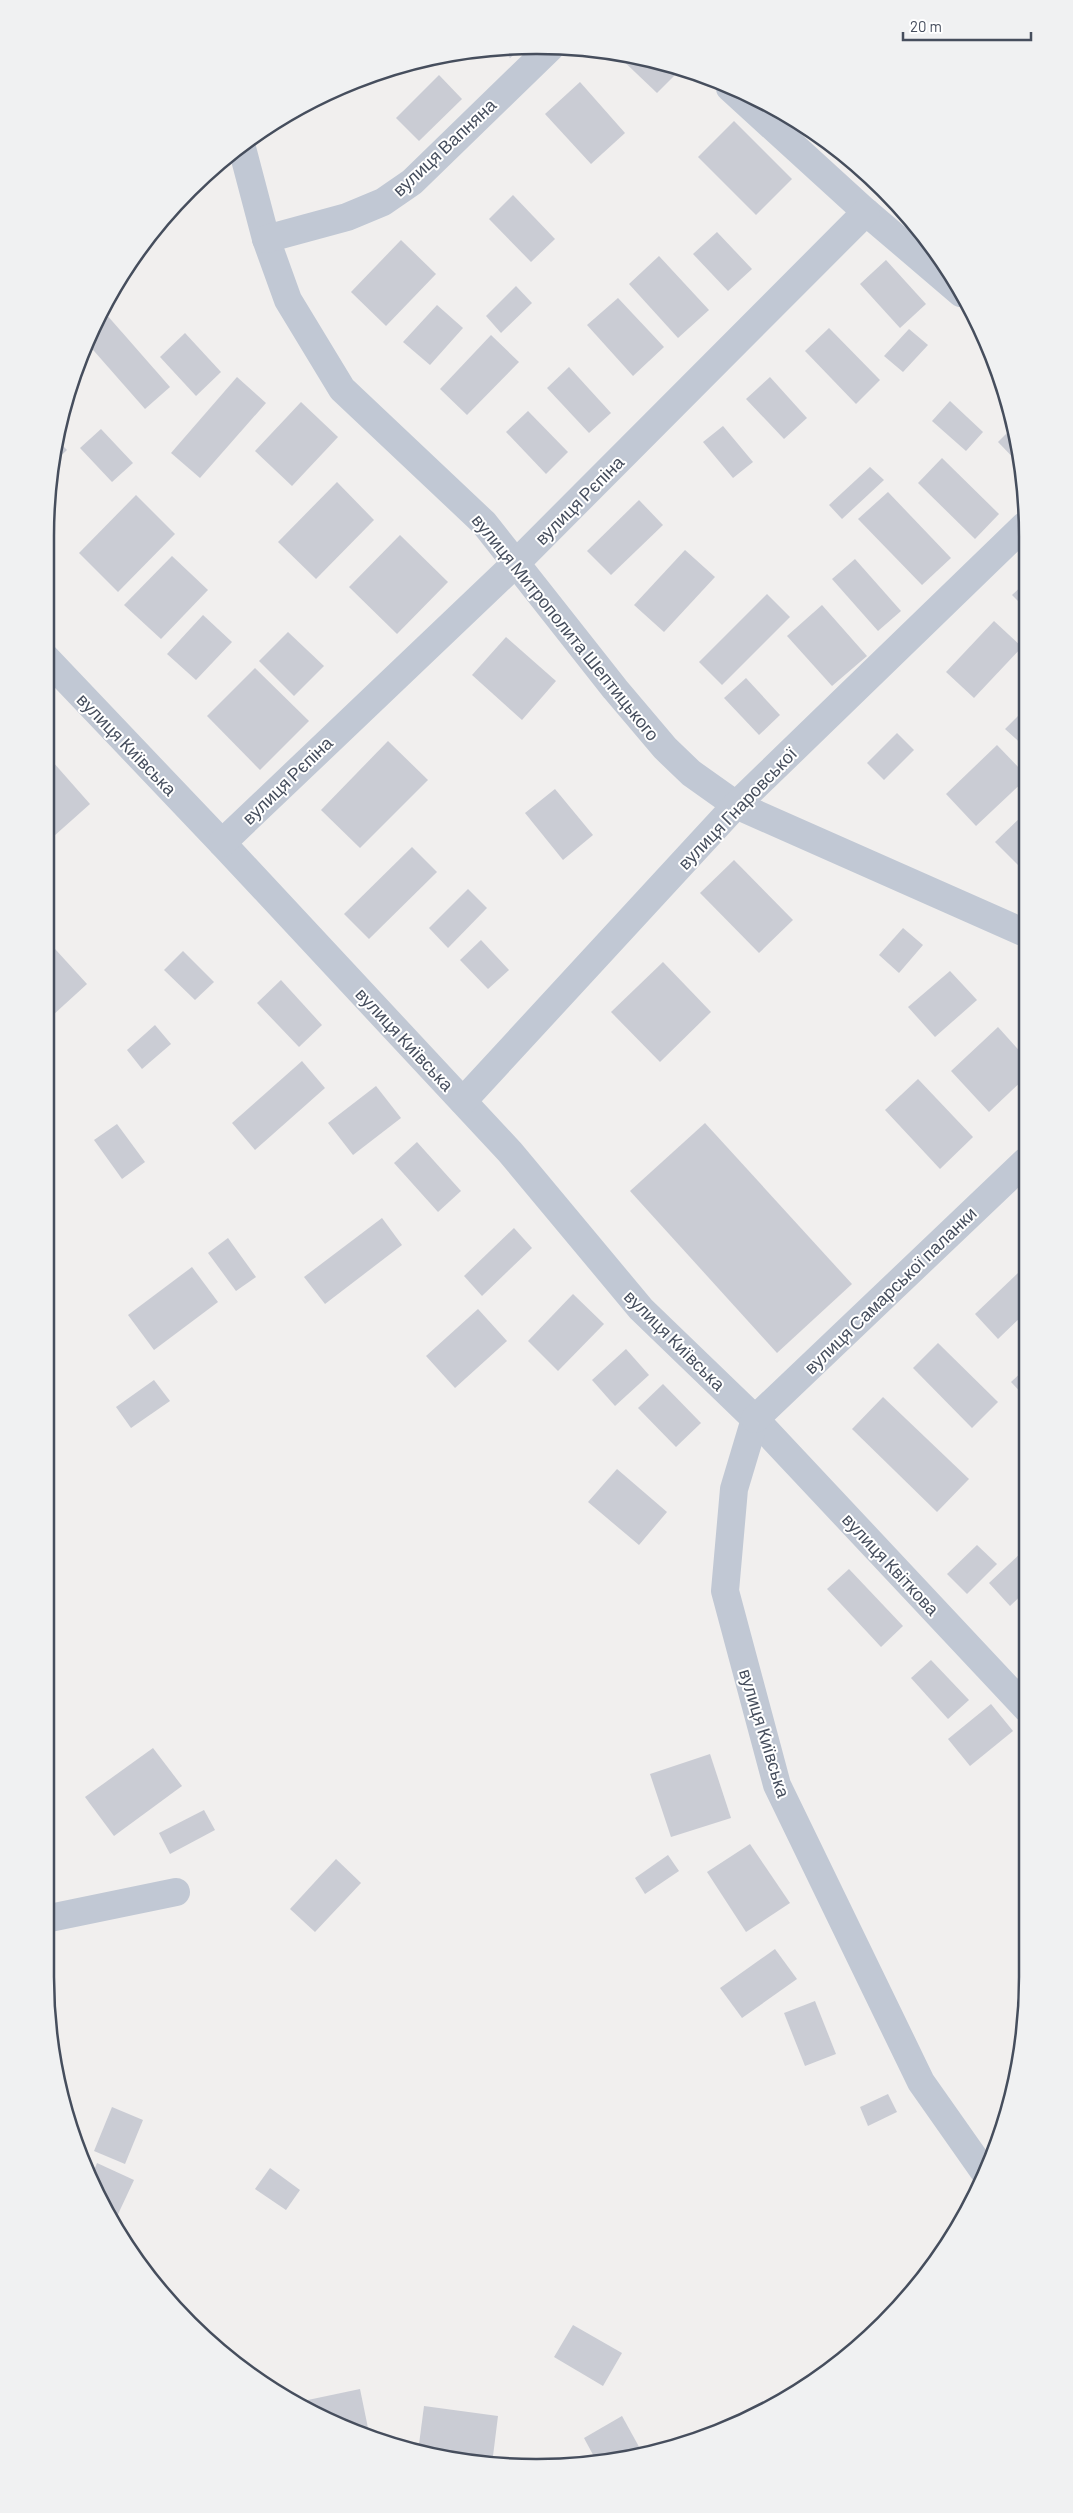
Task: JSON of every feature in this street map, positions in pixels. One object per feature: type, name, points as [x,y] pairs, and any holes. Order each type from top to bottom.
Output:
[{"type":"street","name":"вулиця Вапняна","points":[[266,239],[347,217],[383,202],[412,182],[544,54]]},
{"type":"street","points":[[745,101],[866,212],[945,280]]},
{"type":"street","name":"вулиця Митрополита Шептицького","points":[[244,154],[266,239],[288,300],[342,389],[484,523],[515,564],[665,748],[691,773],[736,805],[1019,930]]},
{"type":"street","name":"вулиця Рєпіна","points":[[222,843],[515,564],[866,212]]},
{"type":"street","name":"вулиця Гнаровської","points":[[463,1101],[736,805],[1019,531]]},
{"type":"street","name":"вулиця Київська","points":[[54,666],[222,843],[510,1152],[641,1309],[755,1419],[734,1489],[725,1591],[777,1785],[921,2082],[980,2166]]},
{"type":"street","name":"вулиця Самарської паланки","points":[[755,1419],[1019,1168]]},
{"type":"street","name":"вулиця Квіткова","points":[[755,1419],[1019,1700]]},
{"type":"street","points":[[54,1917],[176,1892]]},
{"type":"building","points":[[624,62],[676,74],[657,93]]},
{"type":"building","points":[[439,75],[462,99],[419,141],[396,118]]},
{"type":"building","points":[[580,82],[625,133],[591,164],[545,114]]},
{"type":"building","points":[[734,121],[792,179],[756,215],[698,157]]},
{"type":"building","points":[[513,195],[555,239],[531,262],[489,219]]},
{"type":"building","points":[[717,232],[752,269],[728,291],[693,254]]},
{"type":"building","points":[[401,240],[436,274],[386,326],[351,292]]},
{"type":"building","points":[[659,256],[709,310],[678,338],[629,284]]},
{"type":"building","points":[[886,260],[926,304],[900,328],[860,284]]},
{"type":"building","points":[[516,286],[532,303],[501,333],[486,316]]},
{"type":"building","points":[[618,298],[664,347],[633,376],[587,325]]},
{"type":"building","points":[[437,305],[463,328],[430,365],[403,342]]},
{"type":"building","points":[[108,316],[170,387],[145,409],[92,348]]},
{"type":"building","points":[[829,328],[880,380],[856,404],[805,351]]},
{"type":"building","points":[[909,329],[928,345],[903,372],[884,356]]},
{"type":"building","points":[[185,333],[221,372],[196,396],[160,357]]},
{"type":"building","points":[[491,335],[519,362],[467,415],[440,389]]},
{"type":"building","points":[[569,367],[611,413],[589,433],[547,388]]},
{"type":"building","points":[[237,377],[266,403],[200,478],[171,453]]},
{"type":"building","points":[[770,377],[807,418],[784,439],[746,399]]},
{"type":"building","points":[[950,401],[983,432],[966,451],[932,421]]},
{"type":"building","points":[[301,402],[338,437],[292,486],[255,451]]},
{"type":"building","points":[[528,411],[568,452],[546,474],[506,432]]},
{"type":"building","points":[[723,426],[753,462],[733,478],[703,442]]},
{"type":"building","points":[[101,429],[133,463],[112,482],[80,448]]},
{"type":"building","points":[[1008,432],[1012,457],[998,442]]},
{"type":"building","points":[[62,445],[67,450],[61,456]]},
{"type":"building","points":[[942,458],[999,514],[975,539],[918,483]]},
{"type":"building","points":[[870,467],[884,480],[842,519],[829,505]]},
{"type":"building","points":[[337,482],[374,520],[316,579],[278,542]]},
{"type":"building","points":[[888,492],[951,558],[922,585],[858,519]]},
{"type":"building","points":[[136,495],[175,534],[118,592],[79,553]]},
{"type":"building","points":[[639,500],[663,525],[611,575],[587,551]]},
{"type":"building","points":[[400,535],[448,582],[397,634],[349,587]]},
{"type":"building","points":[[685,550],[715,577],[664,632],[634,605]]},
{"type":"building","points":[[172,556],[208,590],[161,639],[124,605]]},
{"type":"building","points":[[855,559],[901,611],[878,631],[832,579]]},
{"type":"building","points":[[1019,589],[1019,602],[1012,595]]},
{"type":"building","points":[[767,594],[790,617],[722,685],[699,662]]},
{"type":"building","points":[[822,605],[867,656],[832,686],[787,636]]},
{"type":"building","points":[[203,615],[232,642],[196,680],[167,654]]},
{"type":"building","points":[[994,621],[1019,644],[1019,650],[974,698],[946,672]]},
{"type":"building","points":[[288,632],[324,666],[294,696],[259,661]]},
{"type":"building","points":[[506,637],[556,681],[522,720],[472,675]]},
{"type":"building","points":[[255,668],[309,721],[260,770],[207,716]]},
{"type":"building","points":[[746,678],[780,715],[759,735],[724,698]]},
{"type":"building","points":[[1019,715],[1019,742],[1005,729]]},
{"type":"building","points":[[897,733],[914,750],[884,780],[867,763]]},
{"type":"building","points":[[388,741],[428,780],[360,848],[321,810]]},
{"type":"building","points":[[997,745],[1019,768],[1019,786],[976,826],[946,794]]},
{"type":"building","points":[[54,763],[90,804],[54,836]]},
{"type":"building","points":[[555,789],[593,835],[563,860],[525,813]]},
{"type":"building","points":[[1019,819],[1019,866],[995,842]]},
{"type":"building","points":[[412,847],[437,872],[369,939],[344,914]]},
{"type":"building","points":[[734,860],[793,920],[759,953],[700,893]]},
{"type":"building","points":[[468,889],[487,908],[448,948],[429,928]]},
{"type":"building","points":[[903,928],[923,945],[899,973],[879,955]]},
{"type":"building","points":[[481,940],[509,970],[488,989],[460,960]]},
{"type":"building","points":[[54,948],[87,984],[54,1014]]},
{"type":"building","points":[[183,951],[214,982],[195,1000],[164,970]]},
{"type":"building","points":[[663,962],[711,1012],[660,1062],[611,1012]]},
{"type":"building","points":[[950,971],[977,1000],[935,1037],[908,1007]]},
{"type":"building","points":[[281,980],[322,1025],[299,1047],[257,1003]]},
{"type":"building","points":[[155,1025],[171,1044],[142,1069],[127,1050]]},
{"type":"building","points":[[998,1027],[1019,1050],[1019,1084],[989,1112],[951,1071]]},
{"type":"building","points":[[302,1061],[325,1088],[255,1150],[232,1123]]},
{"type":"building","points":[[918,1079],[973,1137],[940,1169],[885,1110]]},
{"type":"building","points":[[376,1086],[401,1118],[353,1155],[328,1123]]},
{"type":"building","points":[[705,1123],[852,1284],[777,1353],[630,1191]]},
{"type":"building","points":[[117,1124],[145,1162],[122,1179],[94,1140]]},
{"type":"building","points":[[417,1142],[461,1191],[438,1212],[394,1163]]},
{"type":"building","points":[[382,1218],[402,1245],[325,1304],[304,1277]]},
{"type":"building","points":[[514,1228],[532,1248],[482,1296],[464,1276]]},
{"type":"building","points":[[228,1238],[256,1277],[236,1291],[208,1253]]},
{"type":"building","points":[[192,1267],[218,1302],[154,1350],[128,1315]]},
{"type":"building","points":[[1019,1274],[1019,1319],[998,1339],[975,1314]]},
{"type":"building","points":[[573,1294],[604,1324],[558,1371],[528,1341]]},
{"type":"building","points":[[478,1309],[507,1341],[455,1388],[426,1356]]},
{"type":"building","points":[[938,1343],[998,1402],[972,1428],[913,1368]]},
{"type":"building","points":[[626,1349],[649,1375],[615,1406],[592,1380]]},
{"type":"building","points":[[1019,1375],[1019,1391],[1011,1382]]},
{"type":"building","points":[[154,1380],[170,1401],[131,1428],[116,1407]]},
{"type":"building","points":[[663,1384],[701,1423],[676,1447],[638,1408]]},
{"type":"building","points":[[883,1397],[969,1479],[937,1512],[852,1429]]},
{"type":"building","points":[[617,1469],[667,1512],[639,1545],[588,1502]]},
{"type":"building","points":[[977,1545],[997,1564],[967,1594],[947,1574]]},
{"type":"building","points":[[1019,1555],[1019,1598],[1010,1606],[989,1583]]},
{"type":"building","points":[[849,1569],[903,1626],[881,1647],[827,1589]]},
{"type":"building","points":[[931,1660],[969,1700],[948,1719],[911,1678]]},
{"type":"building","points":[[991,1704],[1013,1731],[970,1766],[948,1739]]},
{"type":"building","points":[[153,1748],[182,1786],[114,1836],[85,1797]]},
{"type":"building","points":[[710,1754],[731,1818],[671,1837],[650,1774]]},
{"type":"building","points":[[204,1810],[215,1830],[170,1854],[159,1833]]},
{"type":"building","points":[[750,1844],[790,1903],[746,1932],[707,1872]]},
{"type":"building","points":[[668,1855],[679,1871],[645,1894],[635,1878]]},
{"type":"building","points":[[336,1859],[361,1883],[315,1932],[290,1909]]},
{"type":"building","points":[[775,1949],[797,1979],[742,2018],[720,1988]]},
{"type":"building","points":[[815,2001],[836,2054],[805,2066],[784,2013]]},
{"type":"building","points":[[888,2094],[897,2112],[868,2126],[860,2107]]},
{"type":"building","points":[[112,2107],[143,2120],[125,2164],[94,2151]]},
{"type":"building","points":[[97,2163],[134,2180],[117,2216],[104,2190],[94,2170]]},
{"type":"building","points":[[270,2168],[300,2190],[286,2210],[255,2189]]},
{"type":"building","points":[[573,2325],[622,2353],[603,2386],[554,2357]]},
{"type":"building","points":[[360,2389],[368,2428],[352,2423],[306,2400]]},
{"type":"building","points":[[424,2406],[498,2416],[493,2457],[442,2450],[419,2445]]},
{"type":"building","points":[[622,2416],[640,2448],[593,2456],[584,2438]]}]
